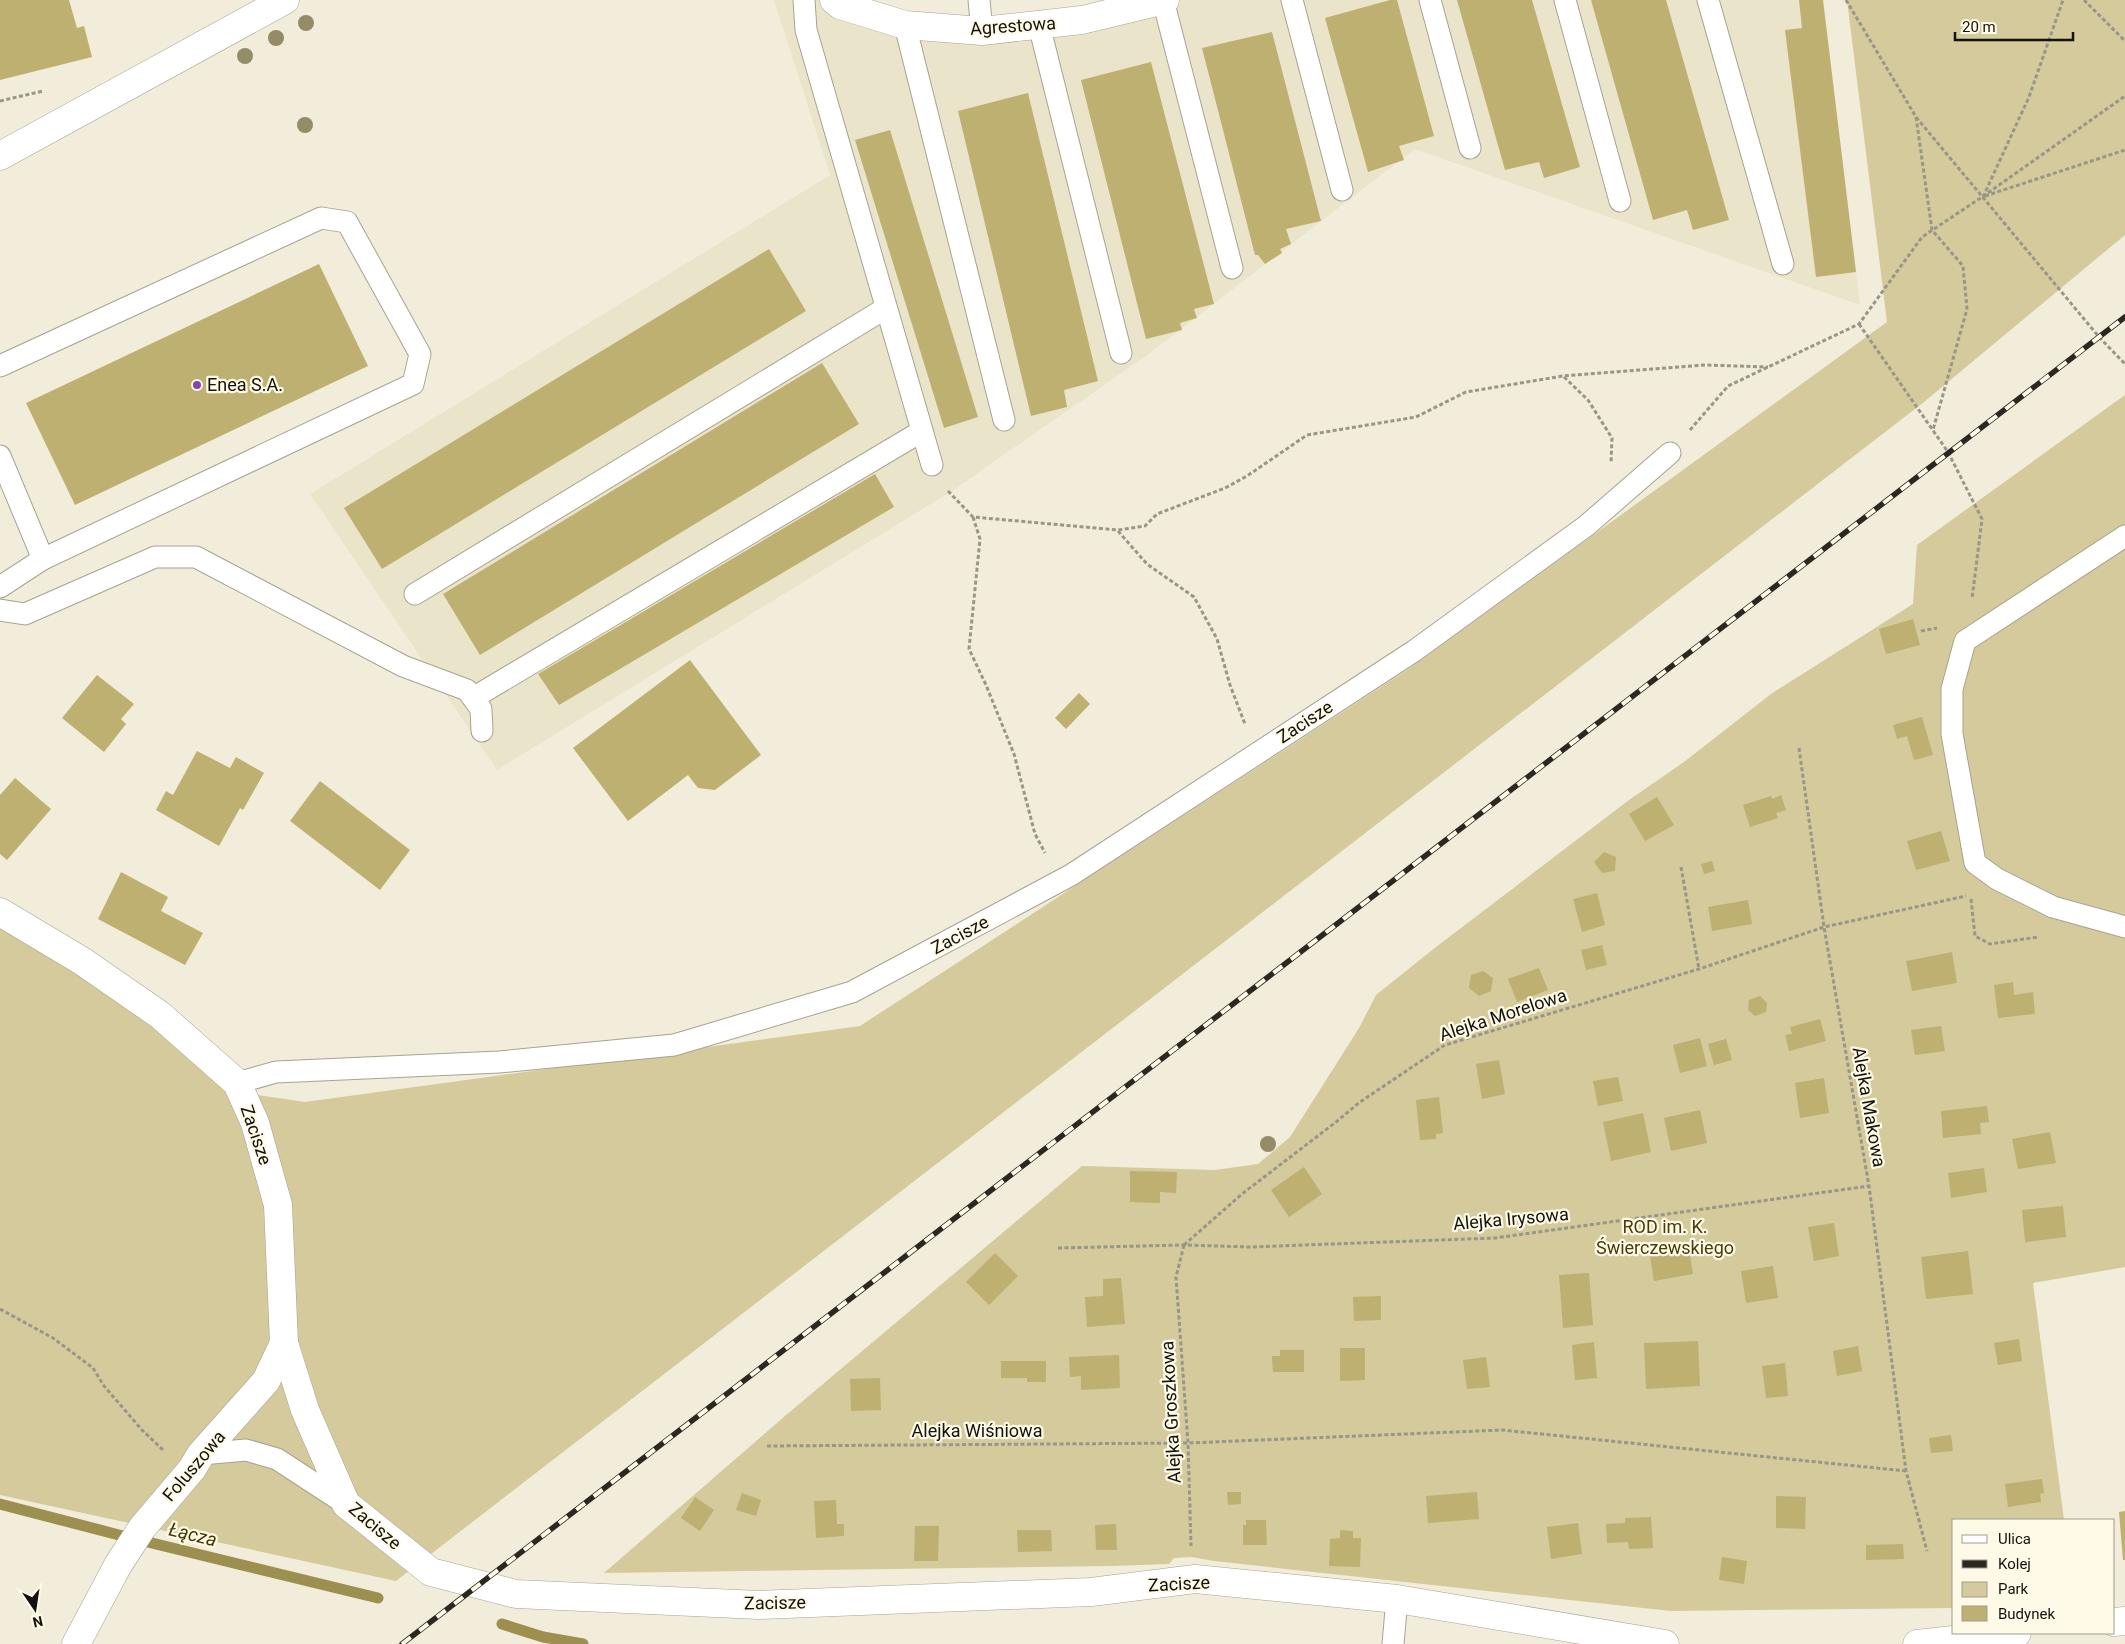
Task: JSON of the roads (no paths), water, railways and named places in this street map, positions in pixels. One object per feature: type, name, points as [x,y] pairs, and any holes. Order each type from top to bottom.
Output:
[{"type":"street","points":[[0,156],[285,0]]},
{"type":"street","name":"Agrestowa","points":[[834,0],[840,5],[905,24],[982,32],[1082,20],[1164,0]]},
{"type":"street","name":"Zacisze","points":[[0,912],[82,961],[160,1015],[237,1083],[255,1123],[278,1205],[284,1343],[305,1410],[346,1504],[431,1572],[516,1594],[759,1605],[1091,1592],[1194,1579],[1397,1599],[1665,1644]]},
{"type":"street","name":"Foluszowa","points":[[76,1644],[118,1565],[142,1528],[196,1461],[266,1381],[284,1343]]},
{"type":"street","points":[[1898,1644],[1917,1644],[2008,1634]]},
{"type":"lane","points":[[804,0],[806,30],[932,465]]},
{"type":"lane","points":[[979,0],[982,32]]},
{"type":"lane","points":[[1164,0],[1232,268]]},
{"type":"lane","points":[[1292,0],[1342,190]]},
{"type":"lane","points":[[1430,0],[1470,148]]},
{"type":"lane","points":[[1564,0],[1620,201]]},
{"type":"lane","points":[[1708,0],[1783,264]]},
{"type":"lane","points":[[905,24],[1004,420]]},
{"type":"lane","points":[[1039,25],[1121,352]]},
{"type":"lane","points":[[0,366],[321,218],[346,222],[420,354],[413,384],[43,559],[0,587]]},
{"type":"lane","points":[[415,594],[886,308]]},
{"type":"lane","points":[[473,698],[922,431]]},
{"type":"lane","name":"Zacisze","points":[[237,1083],[276,1072],[499,1062],[674,1045],[852,992],[1059,882],[1414,651],[1586,526],[1670,453]]},
{"type":"lane","points":[[0,456],[43,559]]},
{"type":"lane","points":[[2125,536],[1965,641],[1952,689],[1952,734],[1975,863],[1997,879],[2053,906],[2125,927]]},
{"type":"lane","points":[[0,610],[25,614],[155,557],[196,557],[403,666],[467,690],[481,709],[482,731]]},
{"type":"lane","points":[[196,1461],[246,1450],[277,1459],[346,1504]]},
{"type":"lane","points":[[1394,1644],[1397,1599]]},
{"type":"waterway","name":"Łącza","points":[[0,1504],[378,1598]]},
{"type":"waterway","name":"Łącza","points":[[502,1624],[543,1637],[583,1644]]},
{"type":"railway","points":[[402,1644],[2125,317]]},
{"type":"place","name":"Enea S.A.","points":[[197,385]]},
{"type":"park label","name":"ROD im. K. Świerczewskiego","points":[[1665,1237]]}]
